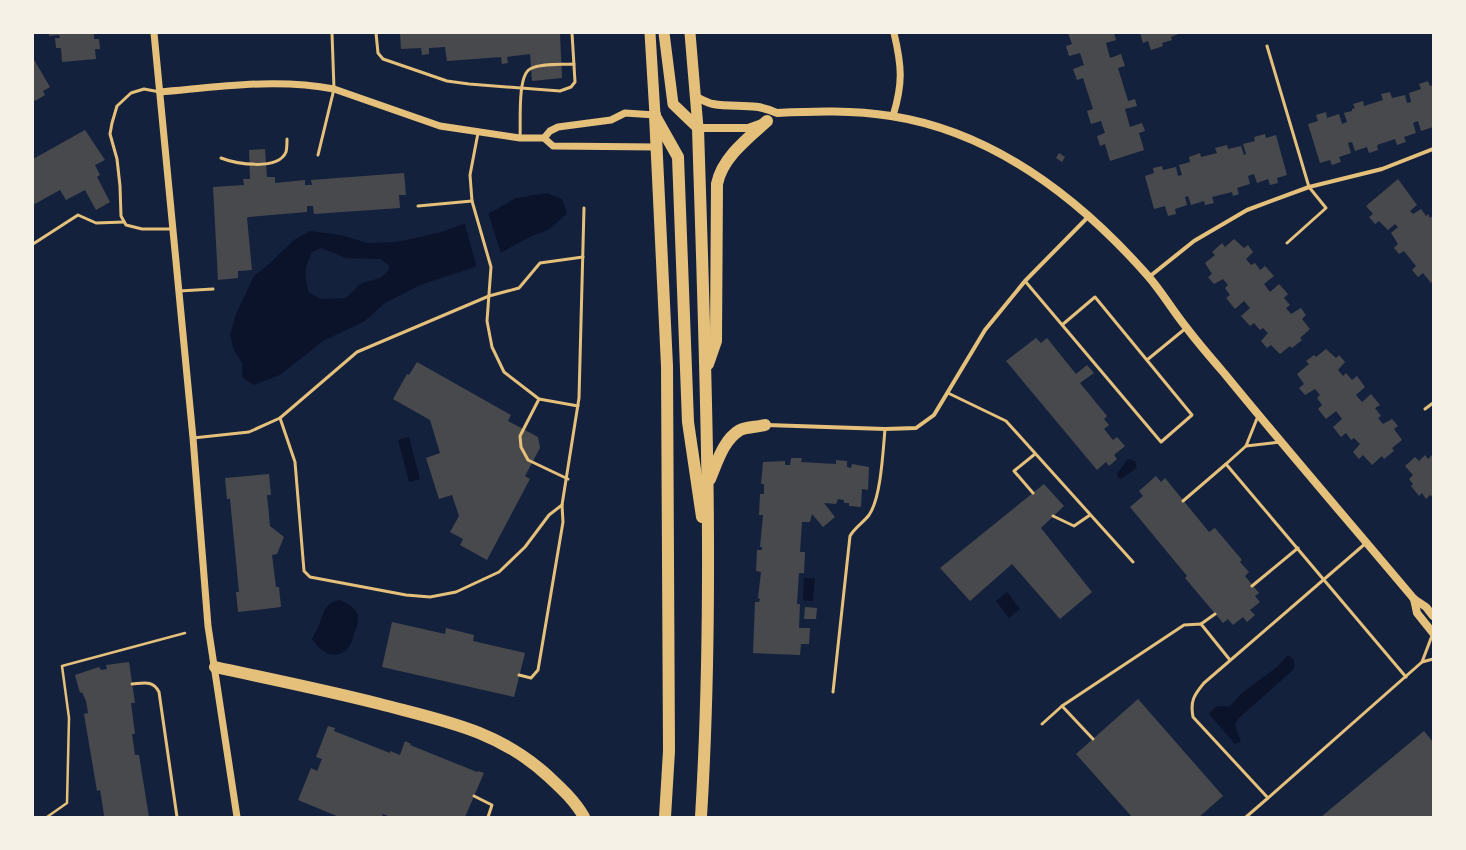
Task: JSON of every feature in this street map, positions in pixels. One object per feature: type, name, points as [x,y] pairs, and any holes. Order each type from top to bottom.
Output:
[{"type":"highway","points":[[650,33],[667,366],[670,751],[665,817]]},
{"type":"highway","points":[[664,33],[673,104],[698,128]]},
{"type":"highway","points":[[690,33],[698,128],[709,482],[706,743],[702,817]]},
{"type":"highway","points":[[655,115],[678,157],[688,422],[708,555]]},
{"type":"highway","points":[[706,371],[716,341],[717,184],[719,173],[740,146],[767,121]]},
{"type":"highway","points":[[709,482],[724,446],[731,438],[740,430],[765,425]]},
{"type":"highway","points":[[215,667],[321,689],[470,728],[518,751],[563,789],[584,817]]},
{"type":"main road","points":[[696,97],[713,104],[752,105],[766,107],[777,113],[856,112],[893,116],[952,132],[1028,169],[1063,193],[1089,216],[1148,277],[1186,328],[1258,414],[1414,599],[1426,607],[1433,616]]},
{"type":"main road","points":[[698,128],[748,128],[767,121],[777,113]]},
{"type":"main road","points":[[1414,599],[1417,613],[1433,633]]},
{"type":"street","points":[[154,33],[193,438],[208,626],[237,817]]},
{"type":"street","points":[[893,116],[900,90],[901,76],[901,62],[894,33]]},
{"type":"street","points":[[160,92],[281,83],[334,89],[440,126],[478,133],[520,138],[544,138],[553,146],[656,147]]},
{"type":"street","points":[[544,138],[550,131],[558,127],[611,120],[625,113],[655,115]]},
{"type":"street","points":[[1148,277],[1194,241],[1247,210],[1309,187],[1382,169],[1433,149]]},
{"type":"street","points":[[765,425],[885,429],[916,428],[934,415],[985,330],[1025,281],[1089,216]]},
{"type":"lane","points":[[318,155],[334,89],[332,33]]},
{"type":"lane","points":[[376,33],[378,54],[382,59],[447,81],[521,89],[560,91],[571,87],[575,82],[572,33]]},
{"type":"lane","points":[[1267,46],[1309,187],[1326,208],[1287,243]]},
{"type":"lane","points":[[520,138],[521,89],[524,76],[530,69],[574,64]]},
{"type":"lane","points":[[160,92],[144,89],[132,94],[118,106],[110,134],[117,159],[120,183],[120,216],[126,225],[142,229],[173,229]]},
{"type":"lane","points":[[478,133],[470,175],[472,200],[491,267],[487,321],[492,347],[504,372],[539,399],[578,406]]},
{"type":"lane","points":[[221,158],[242,164],[271,163],[280,159],[286,151],[287,139]]},
{"type":"lane","points":[[418,206],[472,200]]},
{"type":"lane","points":[[520,675],[531,678],[535,676],[538,670],[563,522],[562,505],[568,479],[578,406],[584,208]]},
{"type":"lane","points":[[33,244],[78,215],[96,223],[124,222]]},
{"type":"lane","points":[[193,438],[250,432],[280,418],[357,352],[489,296],[519,288],[540,263],[583,256]]},
{"type":"lane","points":[[1025,281],[1161,442],[1192,415],[1095,297],[1062,324]]},
{"type":"lane","points":[[179,291],[213,289]]},
{"type":"lane","points":[[1147,360],[1186,328]]},
{"type":"lane","points":[[948,393],[1006,422],[1132,562]]},
{"type":"lane","points":[[539,399],[520,436],[522,447],[528,460],[568,479]]},
{"type":"lane","points":[[1425,409],[1433,403]]},
{"type":"lane","points":[[1183,501],[1246,446],[1258,414]]},
{"type":"lane","points":[[280,418],[296,462],[304,571],[310,577],[430,597],[456,592],[498,572],[525,546],[549,515],[562,505]]},
{"type":"lane","points":[[833,692],[850,536],[855,527],[868,516],[876,502],[885,429]]},
{"type":"lane","points":[[1246,446],[1282,442]]},
{"type":"lane","points":[[1033,493],[1014,471],[1035,454]]},
{"type":"lane","points":[[1226,464],[1406,677]]},
{"type":"lane","points":[[1054,516],[1074,526],[1090,515]]},
{"type":"lane","points":[[1268,798],[1193,717],[1191,706],[1196,693],[1204,683],[1366,542]]},
{"type":"lane","points":[[1252,586],[1298,548]]},
{"type":"lane","points":[[1042,724],[1062,706],[1184,625],[1200,624],[1215,614]]},
{"type":"lane","points":[[1200,624],[1230,660]]},
{"type":"lane","points":[[1246,817],[1422,662],[1433,633]]},
{"type":"lane","points":[[1422,662],[1433,659]]},
{"type":"lane","points":[[132,684],[150,682],[156,685],[160,692],[177,817]]},
{"type":"lane","points":[[1062,706],[1093,740]]},
{"type":"lane","points":[[474,796],[492,805],[488,817]]},
{"type":"path","points":[[48,817],[67,803],[70,718],[62,666],[185,633]]},
{"type":"water","points":[[547,193],[562,199],[567,213],[550,229],[530,237],[472,268],[420,285],[385,303],[365,321],[323,341],[280,375],[253,385],[242,377],[242,363],[234,350],[230,335],[236,314],[254,276],[294,240],[310,231],[341,235],[367,243],[397,242],[445,231],[490,213],[516,198]],"holes":[[[321,248],[346,258],[380,259],[390,266],[385,274],[375,280],[362,283],[346,298],[322,299],[309,293],[306,282],[306,272],[307,263],[312,252]]]},
{"type":"water","points":[[409,437],[420,479],[409,482],[398,440]]},
{"type":"water","points":[[1128,459],[1135,461],[1137,468],[1121,479],[1118,478],[1117,473]]},
{"type":"water","points":[[804,578],[815,578],[813,601],[803,600]]},
{"type":"water","points":[[1007,592],[1020,609],[1009,618],[996,601]]},
{"type":"water","points":[[339,600],[353,608],[357,613],[358,620],[349,647],[343,652],[333,655],[328,654],[319,648],[312,639],[328,605]]},
{"type":"water","points":[[1288,655],[1294,660],[1294,669],[1238,719],[1235,725],[1241,742],[1235,744],[1209,714],[1216,707],[1230,706],[1242,693],[1277,667]]},
{"type":"pier","points":[[488,212],[501,254],[477,268],[464,221]]},
{"type":"building","points":[[49,33],[94,33],[94,39],[99,39],[100,49],[95,49],[96,59],[62,62],[61,48],[56,48],[55,38],[60,38],[59,35],[49,36]]},
{"type":"building","points":[[400,33],[560,33],[562,78],[532,81],[530,54],[507,57],[508,63],[502,64],[501,57],[447,61],[445,47],[429,48],[429,54],[422,55],[421,48],[401,49]]},
{"type":"building","points":[[1068,33],[1114,33],[1116,40],[1106,43],[1110,58],[1121,54],[1125,66],[1118,68],[1128,101],[1135,99],[1137,106],[1125,109],[1130,127],[1142,123],[1145,131],[1139,133],[1144,150],[1110,161],[1105,144],[1100,146],[1097,136],[1105,133],[1101,121],[1091,124],[1087,111],[1093,109],[1083,78],[1077,80],[1073,69],[1084,65],[1080,53],[1069,56],[1066,46],[1072,44]]},
{"type":"building","points":[[1140,33],[1181,33],[1171,37],[1172,40],[1162,43],[1163,46],[1151,50],[1148,41],[1143,43]]},
{"type":"building","points":[[33,58],[50,87],[43,91],[45,95],[35,101],[33,98]]},
{"type":"building","points":[[1428,81],[1430,86],[1433,85],[1433,127],[1421,131],[1418,121],[1413,123],[1416,133],[1404,137],[1406,142],[1397,145],[1395,139],[1377,145],[1378,150],[1369,153],[1367,147],[1355,151],[1352,142],[1348,143],[1351,153],[1339,157],[1341,162],[1332,165],[1330,160],[1320,163],[1308,124],[1318,121],[1316,115],[1326,112],[1327,118],[1339,114],[1342,124],[1347,122],[1344,113],[1352,111],[1352,109],[1355,108],[1353,104],[1363,101],[1364,106],[1383,100],[1381,94],[1390,92],[1392,98],[1405,95],[1407,103],[1411,102],[1409,93],[1421,89],[1419,84]]},
{"type":"building","points":[[85,130],[105,160],[95,165],[100,175],[97,177],[110,202],[96,210],[85,190],[66,200],[60,190],[33,205],[33,159]]},
{"type":"building","points":[[1265,134],[1266,138],[1276,135],[1287,175],[1277,178],[1278,183],[1270,185],[1268,179],[1257,183],[1254,174],[1248,176],[1250,184],[1237,188],[1239,194],[1233,196],[1232,192],[1212,197],[1214,203],[1205,205],[1204,201],[1191,205],[1188,196],[1185,197],[1187,205],[1175,209],[1176,214],[1168,216],[1165,206],[1154,209],[1145,176],[1154,173],[1153,168],[1162,166],[1163,170],[1176,167],[1178,176],[1182,175],[1179,165],[1190,162],[1189,157],[1200,153],[1201,157],[1217,153],[1215,148],[1227,145],[1228,149],[1241,146],[1244,155],[1246,154],[1243,144],[1255,141],[1254,137]]},
{"type":"building","points":[[265,149],[267,177],[275,177],[275,183],[305,180],[305,185],[312,185],[311,180],[404,173],[406,195],[399,195],[400,208],[314,214],[313,206],[307,206],[307,212],[249,217],[247,218],[252,270],[238,271],[238,278],[218,280],[213,187],[244,185],[243,179],[250,179],[249,150]]},
{"type":"building","points":[[1059,153],[1065,157],[1062,162],[1056,158]]},
{"type":"building","points":[[1398,179],[1417,205],[1410,211],[1413,214],[1421,209],[1426,216],[1428,214],[1430,218],[1433,215],[1433,281],[1431,283],[1423,273],[1418,277],[1412,270],[1416,266],[1404,251],[1399,254],[1394,248],[1398,244],[1391,233],[1398,227],[1395,224],[1388,230],[1379,221],[1375,224],[1369,217],[1373,214],[1366,206]]},
{"type":"building","points":[[1234,239],[1244,248],[1248,245],[1253,252],[1246,259],[1251,265],[1255,263],[1260,270],[1265,266],[1274,276],[1264,284],[1270,292],[1279,284],[1288,294],[1284,298],[1290,305],[1286,308],[1291,314],[1301,308],[1306,315],[1302,319],[1310,329],[1300,338],[1302,340],[1292,348],[1290,346],[1280,354],[1271,345],[1267,348],[1261,341],[1268,333],[1263,328],[1260,330],[1254,323],[1250,326],[1241,316],[1250,308],[1244,301],[1235,309],[1226,298],[1230,295],[1225,288],[1228,285],[1223,279],[1214,284],[1208,277],[1212,274],[1205,263],[1215,255],[1212,252],[1222,243],[1225,247]]},
{"type":"building","points":[[1036,338],[1041,343],[1047,338],[1076,374],[1087,365],[1094,373],[1080,383],[1107,416],[1104,419],[1109,425],[1104,429],[1113,440],[1117,437],[1125,446],[1114,455],[1117,459],[1109,466],[1106,462],[1097,470],[1006,361]]},
{"type":"building","points":[[1326,349],[1336,358],[1339,355],[1345,362],[1338,370],[1343,376],[1346,373],[1352,380],[1357,376],[1365,387],[1356,395],[1362,402],[1371,394],[1380,405],[1375,408],[1381,416],[1378,418],[1383,424],[1392,419],[1398,426],[1394,429],[1402,440],[1392,448],[1394,451],[1384,459],[1382,456],[1372,465],[1363,455],[1359,459],[1353,452],[1360,444],[1354,438],[1351,440],[1346,433],[1341,437],[1333,427],[1342,419],[1336,411],[1326,419],[1318,409],[1322,405],[1317,398],[1320,395],[1315,389],[1305,395],[1299,388],[1304,384],[1297,374],[1309,364],[1306,361],[1314,355],[1316,357]]},
{"type":"building","points":[[417,362],[511,415],[508,421],[538,437],[540,448],[525,476],[530,479],[487,560],[460,545],[463,539],[450,532],[459,516],[452,495],[439,499],[426,458],[440,453],[430,420],[393,399],[407,374],[409,375]]},
{"type":"building","points":[[1433,454],[1433,497],[1430,495],[1426,499],[1422,493],[1419,496],[1411,486],[1413,484],[1409,479],[1413,475],[1405,466],[1415,457],[1419,461],[1425,455],[1428,459]]},
{"type":"building","points":[[791,458],[802,458],[801,462],[836,464],[836,460],[847,461],[847,467],[851,468],[852,464],[869,467],[868,490],[862,489],[861,507],[849,506],[849,503],[844,503],[844,500],[838,499],[836,504],[824,503],[835,517],[823,527],[812,514],[810,522],[802,522],[800,552],[805,552],[804,573],[799,573],[797,604],[800,604],[799,628],[810,628],[809,644],[801,644],[800,655],[753,653],[755,602],[759,602],[760,599],[758,598],[761,572],[756,571],[757,550],[762,550],[762,547],[760,547],[763,515],[759,515],[760,494],[764,494],[764,484],[761,484],[763,462],[785,461],[785,465],[790,465]]},
{"type":"building","points":[[269,474],[271,495],[267,495],[270,526],[284,537],[277,554],[272,555],[276,587],[279,587],[281,607],[238,612],[236,592],[239,592],[230,499],[227,499],[225,478]]},
{"type":"building","points":[[1156,476],[1161,482],[1165,478],[1209,532],[1215,528],[1242,560],[1240,562],[1249,572],[1245,576],[1259,593],[1255,596],[1260,602],[1250,610],[1255,615],[1247,622],[1243,617],[1233,625],[1228,619],[1223,623],[1185,578],[1187,576],[1130,507],[1143,496],[1139,491]]},
{"type":"building","points":[[1044,484],[1064,506],[1041,528],[1092,592],[1060,619],[1012,564],[970,601],[940,568]]},
{"type":"building","points":[[805,607],[817,608],[816,619],[804,619]]},
{"type":"building","points":[[392,622],[445,634],[446,628],[474,635],[473,641],[525,653],[514,697],[382,667]]},
{"type":"building","points":[[129,662],[135,703],[131,703],[135,734],[132,734],[135,755],[139,755],[149,817],[103,817],[104,815],[100,790],[97,791],[84,714],[88,713],[86,701],[82,692],[80,693],[75,675],[99,667],[101,670],[107,669],[106,665]]},
{"type":"building","points":[[1138,699],[1223,796],[1199,817],[1132,817],[1076,754]]},
{"type":"building","points":[[328,726],[335,728],[334,731],[390,753],[390,751],[400,755],[405,741],[411,744],[410,745],[477,772],[484,773],[465,817],[390,817],[383,814],[382,817],[339,817],[298,800],[311,768],[317,771],[322,759],[316,757]]},
{"type":"building","points":[[1424,731],[1433,742],[1433,817],[1321,817]]}]
